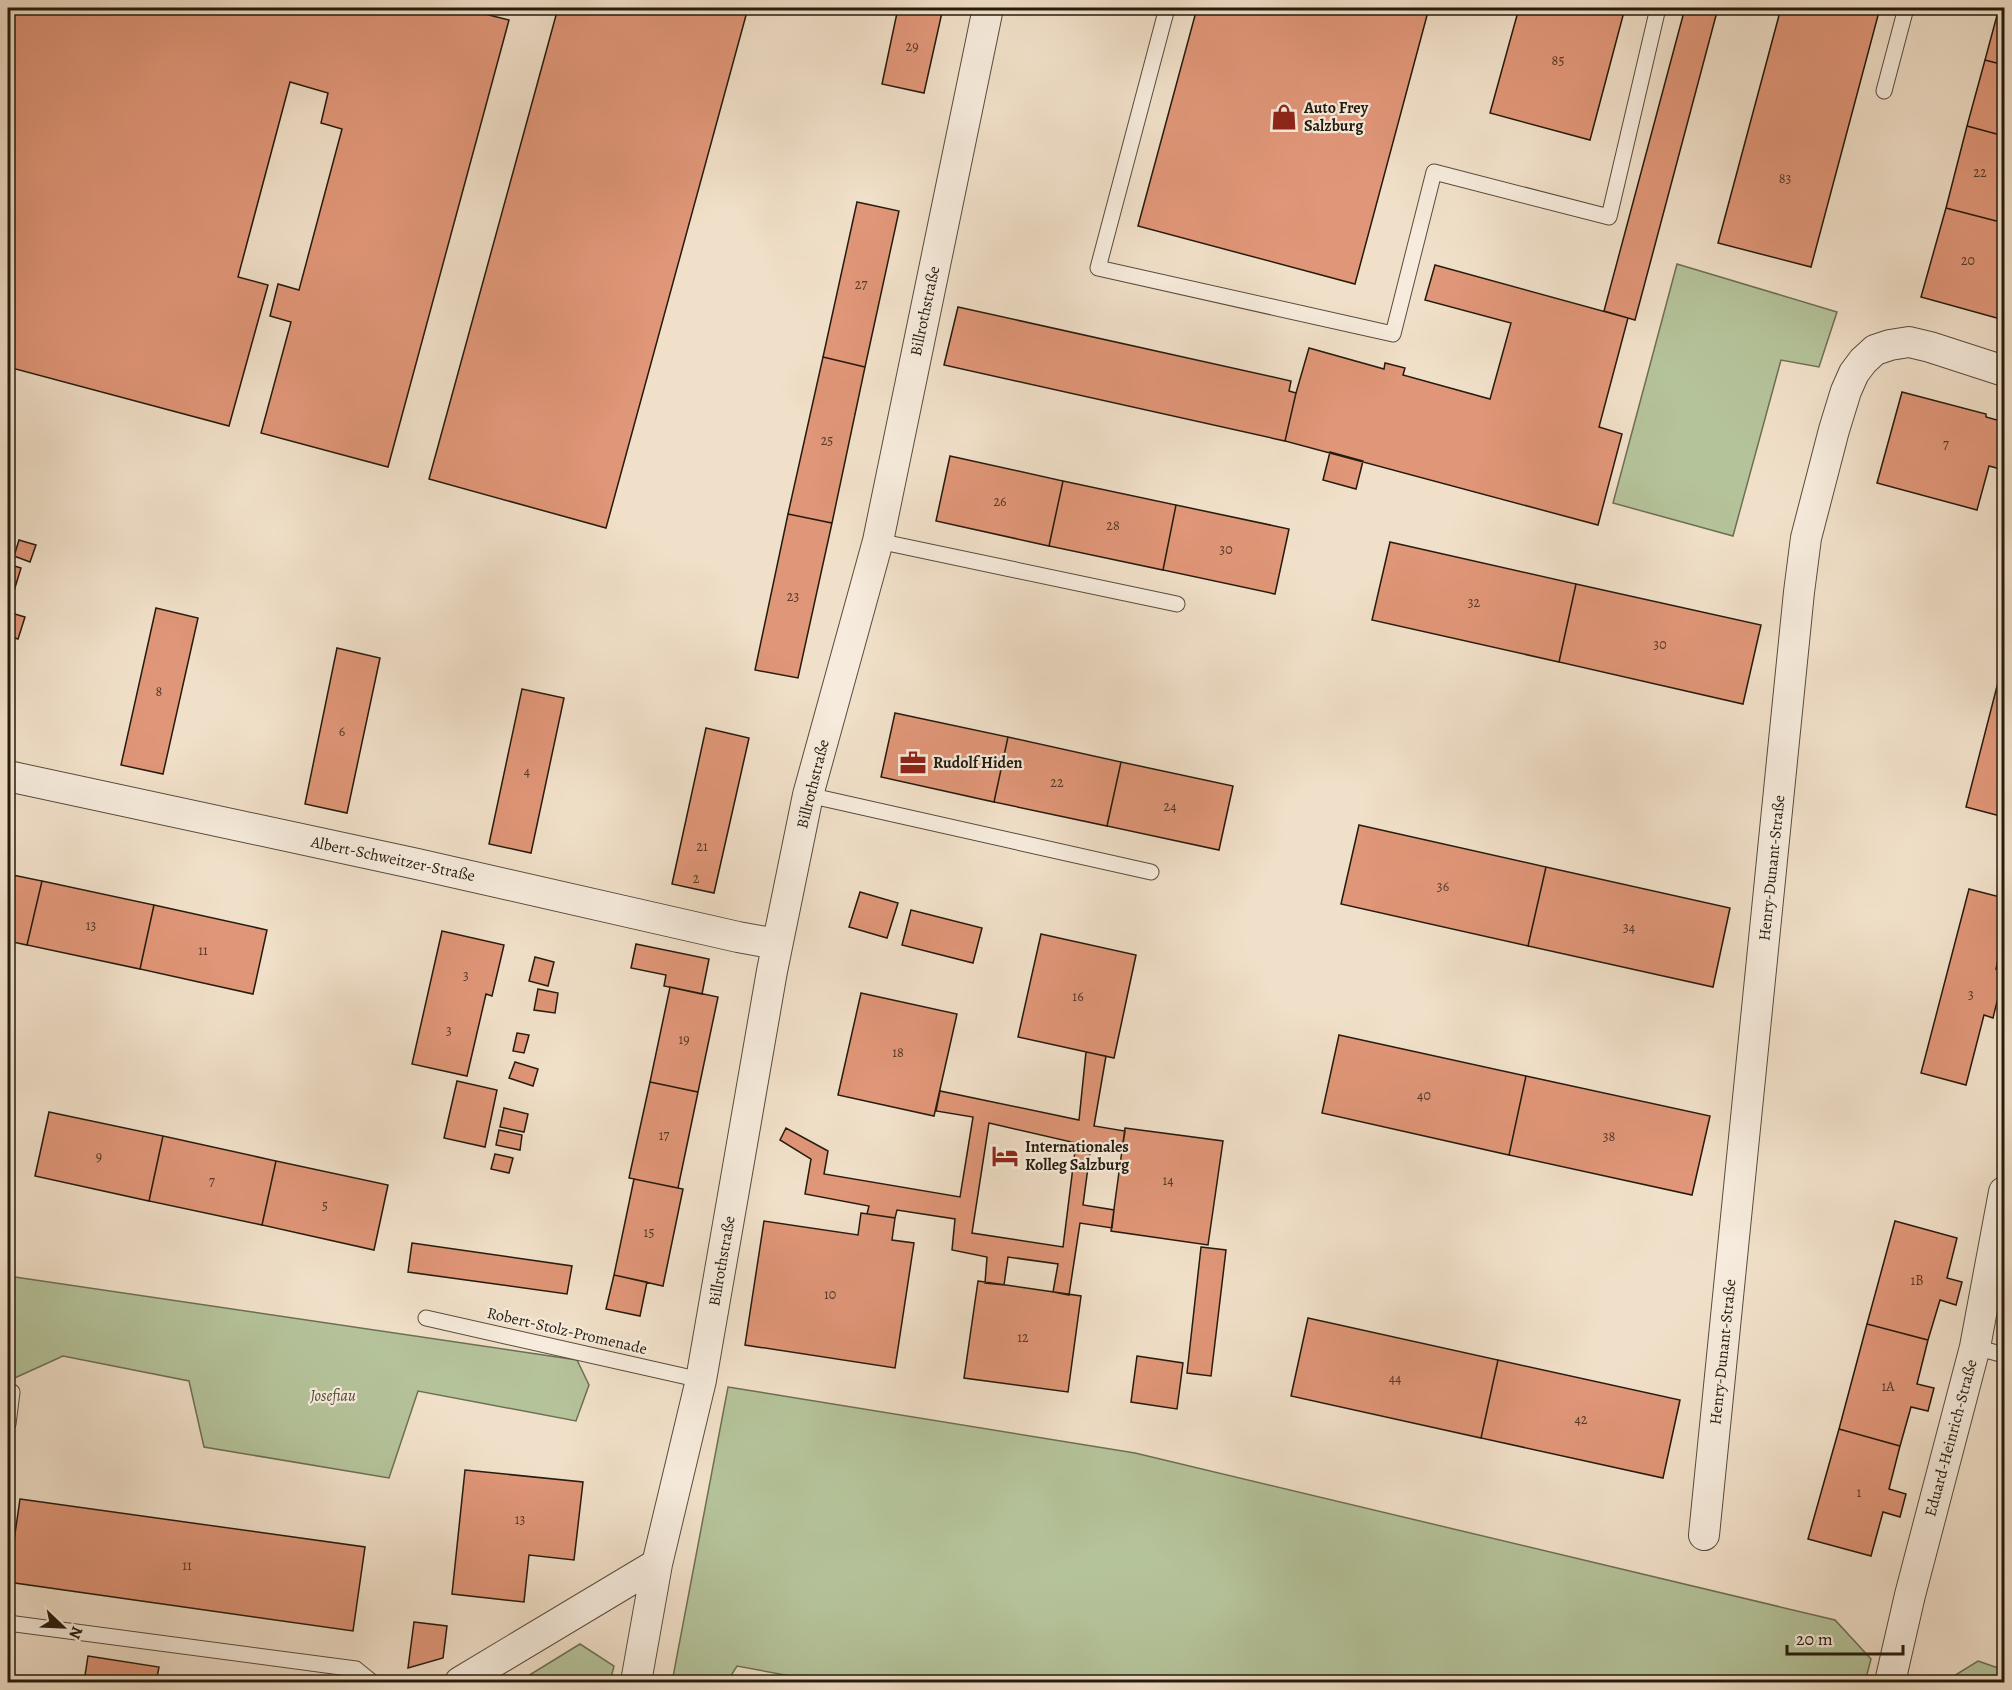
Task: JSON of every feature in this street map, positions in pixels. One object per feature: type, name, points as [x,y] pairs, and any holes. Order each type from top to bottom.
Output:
[{"type":"street","name":"Billrothstraße","points":[[636,1683],[657,1564],[701,1380],[777,944],[808,795],[878,541],[988,8]]},
{"type":"street","name":"Henry-Dunant-Straße","points":[[1704,1535],[1799,591],[1806,538],[1817,494],[1846,391],[1854,373],[1875,350],[1909,342],[2004,371]]},
{"type":"street","name":"Albert-Schweitzer-Straße","points":[[8,776],[777,944]]},
{"type":"street","name":"Eduard-Heinrich-Straße","points":[[1890,1683],[1913,1584],[1975,1347],[2002,1221],[2004,1192]]},
{"type":"street","points":[[460,1683],[657,1564]]},
{"type":"lane","points":[[1167,8],[1098,268],[1393,333],[1434,172],[1609,217],[1658,8]]},
{"type":"lane","points":[[1884,91],[1906,8]]},
{"type":"lane","points":[[878,541],[1177,604]]},
{"type":"lane","points":[[808,795],[1151,872]]},
{"type":"lane","name":"Robert-Stolz-Promenade","points":[[426,1318],[701,1380]]},
{"type":"lane","points":[[1975,1347],[2004,1355]]},
{"type":"lane","points":[[8,1424],[12,1392]]},
{"type":"lane","points":[[8,1623],[356,1669],[372,1683]]},
{"type":"green space","points":[[1677,264],[1837,312],[1819,367],[1781,360],[1733,536],[1613,503]]},
{"type":"green space","name":"Josefiau","points":[[8,1276],[577,1360],[589,1385],[576,1421],[418,1391],[389,1478],[204,1447],[189,1381],[63,1356],[8,1381]]},
{"type":"green space","points":[[728,1387],[1135,1453],[1835,1620],[1871,1659],[1865,1682],[823,1682],[737,1666],[727,1682],[672,1682]]},
{"type":"green space","points":[[580,1644],[614,1666],[610,1682],[518,1682]]},
{"type":"green space","points":[[1978,1661],[2004,1670],[2004,1682],[1944,1682]]},
{"type":"building","points":[[8,8],[461,8],[509,20],[388,467],[261,433],[291,322],[270,316],[278,284],[299,290],[342,129],[321,123],[328,93],[290,82],[238,277],[268,285],[229,426],[8,367]]},
{"type":"building","points":[[558,8],[748,8],[606,528],[429,479]]},
{"type":"building","points":[[898,8],[943,8],[924,93],[882,84]]},
{"type":"building","name":"Auto Frey Salzburg","points":[[1197,8],[1429,8],[1355,284],[1138,226]]},
{"type":"building","points":[[1519,8],[1625,8],[1590,140],[1490,113]]},
{"type":"building","points":[[1685,8],[1718,8],[1635,320],[1604,311]]},
{"type":"building","points":[[1781,8],[1880,8],[1811,267],[1718,243]]},
{"type":"building","points":[[1999,8],[2004,8],[2004,65],[1985,60]]},
{"type":"building","points":[[1985,60],[2004,65],[2004,136],[1967,126]]},
{"type":"building","points":[[1967,126],[2004,136],[2004,223],[1946,208]]},
{"type":"building","points":[[857,202],[899,211],[865,367],[823,357]]},
{"type":"building","points":[[1946,208],[2004,223],[2004,320],[1921,297]]},
{"type":"building","points":[[1435,265],[1628,318],[1599,427],[1622,434],[1598,525],[1285,441],[1309,348],[1384,369],[1385,363],[1405,368],[1403,375],[1490,399],[1511,323],[1425,300]]},
{"type":"building","points":[[958,307],[1291,381],[1289,391],[1296,393],[1285,441],[944,365]]},
{"type":"building","points":[[823,357],[865,367],[832,523],[788,514]]},
{"type":"building","points":[[1902,392],[1986,414],[1986,417],[2004,422],[2004,470],[1989,466],[1977,510],[1877,483]]},
{"type":"building","points":[[1330,452],[1363,461],[1356,489],[1323,480]]},
{"type":"building","points":[[950,456],[1063,481],[1049,546],[936,521]]},
{"type":"building","points":[[1063,481],[1176,505],[1163,570],[1049,546]]},
{"type":"building","points":[[1176,505],[1289,529],[1275,594],[1163,570]]},
{"type":"building","points":[[788,514],[832,523],[798,678],[755,670]]},
{"type":"building","points":[[19,540],[36,545],[30,562],[14,556]]},
{"type":"building","points":[[1390,542],[1576,584],[1559,662],[1372,620]]},
{"type":"building","points":[[8,564],[21,568],[10,604],[8,604]]},
{"type":"building","points":[[1576,584],[1761,625],[1743,704],[1559,662]]},
{"type":"building","points":[[156,608],[198,618],[163,774],[121,765]]},
{"type":"building","points":[[8,612],[25,617],[18,639],[8,636]]},
{"type":"building","points":[[337,648],[380,658],[347,813],[305,804]]},
{"type":"building","points":[[2004,659],[2004,817],[1966,807]]},
{"type":"building","points":[[522,689],[564,698],[531,853],[489,844]]},
{"type":"building","points":[[895,713],[1008,737],[994,802],[881,777]]},
{"type":"building","points":[[706,728],[749,738],[714,893],[672,884]]},
{"type":"building","points":[[1008,737],[1121,762],[1107,826],[994,802]]},
{"type":"building","points":[[1121,762],[1233,786],[1219,850],[1107,826]]},
{"type":"building","points":[[1359,825],[1546,867],[1528,946],[1341,904]]},
{"type":"building","points":[[1546,867],[1730,908],[1713,987],[1528,946]]},
{"type":"building","points":[[8,874],[42,881],[27,945],[8,941]]},
{"type":"building","points":[[42,881],[154,905],[140,969],[27,945]]},
{"type":"building","points":[[1969,889],[2004,898],[2004,934],[1996,969],[2004,973],[1993,1018],[1984,1015],[1966,1085],[1921,1073]]},
{"type":"building","points":[[860,892],[898,903],[887,938],[849,927]]},
{"type":"building","points":[[154,905],[267,930],[253,994],[140,969]]},
{"type":"building","points":[[911,910],[982,928],[973,963],[902,945]]},
{"type":"building","points":[[442,931],[504,945],[492,996],[486,994],[467,1076],[412,1064]]},
{"type":"building","points":[[1041,934],[1136,955],[1114,1058],[1018,1037]]},
{"type":"building","points":[[636,944],[709,959],[702,994],[664,986],[666,975],[631,968]]},
{"type":"building","points":[[535,957],[554,962],[548,986],[529,981]]},
{"type":"building","points":[[670,987],[718,997],[698,1092],[650,1082]]},
{"type":"building","points":[[538,989],[558,993],[555,1013],[534,1010]]},
{"type":"building","points":[[861,993],[957,1014],[934,1116],[838,1095]]},
{"type":"building","points":[[517,1033],[529,1035],[524,1053],[513,1051]]},
{"type":"building","points":[[1339,1035],[1526,1076],[1509,1155],[1322,1113]]},
{"type":"building","points":[[1086,1052],[1106,1056],[1094,1126],[1125,1131],[1122,1150],[1091,1145],[1083,1205],[1114,1210],[1112,1228],[1080,1223],[1069,1295],[1053,1292],[1058,1264],[1008,1257],[1004,1285],[985,1283],[987,1257],[952,1250],[955,1219],[897,1210],[895,1218],[867,1214],[869,1206],[805,1194],[811,1159],[780,1140],[786,1128],[828,1151],[824,1174],[960,1197],[973,1117],[936,1111],[940,1091],[1079,1120]],"holes":[[[989,1123],[1076,1143],[1063,1247],[972,1233]]]},
{"type":"building","points":[[515,1062],[538,1069],[533,1086],[509,1078]]},
{"type":"building","points":[[1526,1076],[1710,1116],[1692,1195],[1509,1155]]},
{"type":"building","points":[[457,1081],[497,1090],[485,1147],[444,1138]]},
{"type":"building","points":[[650,1082],[698,1092],[678,1188],[629,1178]]},
{"type":"building","points":[[504,1108],[528,1114],[524,1132],[500,1127]]},
{"type":"building","points":[[49,1112],[163,1136],[149,1201],[35,1176]]},
{"type":"building","points":[[1125,1128],[1223,1141],[1208,1245],[1111,1231]]},
{"type":"building","points":[[499,1130],[522,1135],[520,1150],[496,1145]]},
{"type":"building","points":[[163,1136],[276,1161],[262,1225],[149,1201]]},
{"type":"building","points":[[495,1154],[513,1158],[509,1173],[491,1169]]},
{"type":"building","points":[[276,1161],[388,1185],[374,1250],[262,1225]]},
{"type":"building","points":[[634,1179],[683,1189],[663,1286],[614,1275]]},
{"type":"building","points":[[861,1213],[895,1218],[892,1240],[914,1243],[895,1368],[745,1345],[764,1221],[858,1235]]},
{"type":"building","points":[[1895,1221],[1957,1238],[1947,1278],[1962,1282],[1956,1305],[1940,1300],[1928,1340],[1867,1324]]},
{"type":"building","points":[[412,1243],[572,1266],[567,1294],[408,1272]]},
{"type":"building","points":[[1201,1247],[1226,1250],[1211,1376],[1187,1373]]},
{"type":"building","points":[[614,1275],[647,1282],[640,1316],[606,1309]]},
{"type":"building","points":[[978,1281],[1081,1296],[1068,1392],[964,1378]]},
{"type":"building","points":[[1308,1318],[1498,1360],[1481,1438],[1291,1396]]},
{"type":"building","points":[[1867,1324],[1928,1340],[1917,1384],[1934,1388],[1928,1411],[1911,1407],[1900,1446],[1839,1429]]},
{"type":"building","points":[[1137,1356],[1183,1363],[1177,1409],[1131,1402]]},
{"type":"building","points":[[1498,1360],[1680,1400],[1663,1478],[1481,1438]]},
{"type":"building","points":[[1839,1429],[1900,1446],[1889,1489],[1906,1494],[1900,1517],[1883,1512],[1871,1556],[1808,1539]]},
{"type":"building","points":[[465,1470],[583,1482],[574,1560],[529,1555],[524,1602],[452,1594]]},
{"type":"building","points":[[20,1499],[365,1547],[353,1631],[8,1582]]},
{"type":"building","points":[[414,1622],[447,1626],[443,1658],[408,1668]]},
{"type":"building","points":[[88,1656],[159,1667],[156,1682],[84,1682]]},
{"type":"place","name":"Auto Frey Salzburg","points":[[1284,117]]},
{"type":"place","name":"Rudolf Hiden","points":[[913,763]]},
{"type":"place","name":"Internationales Kolleg Salzburg","points":[[1005,1156]]}]
